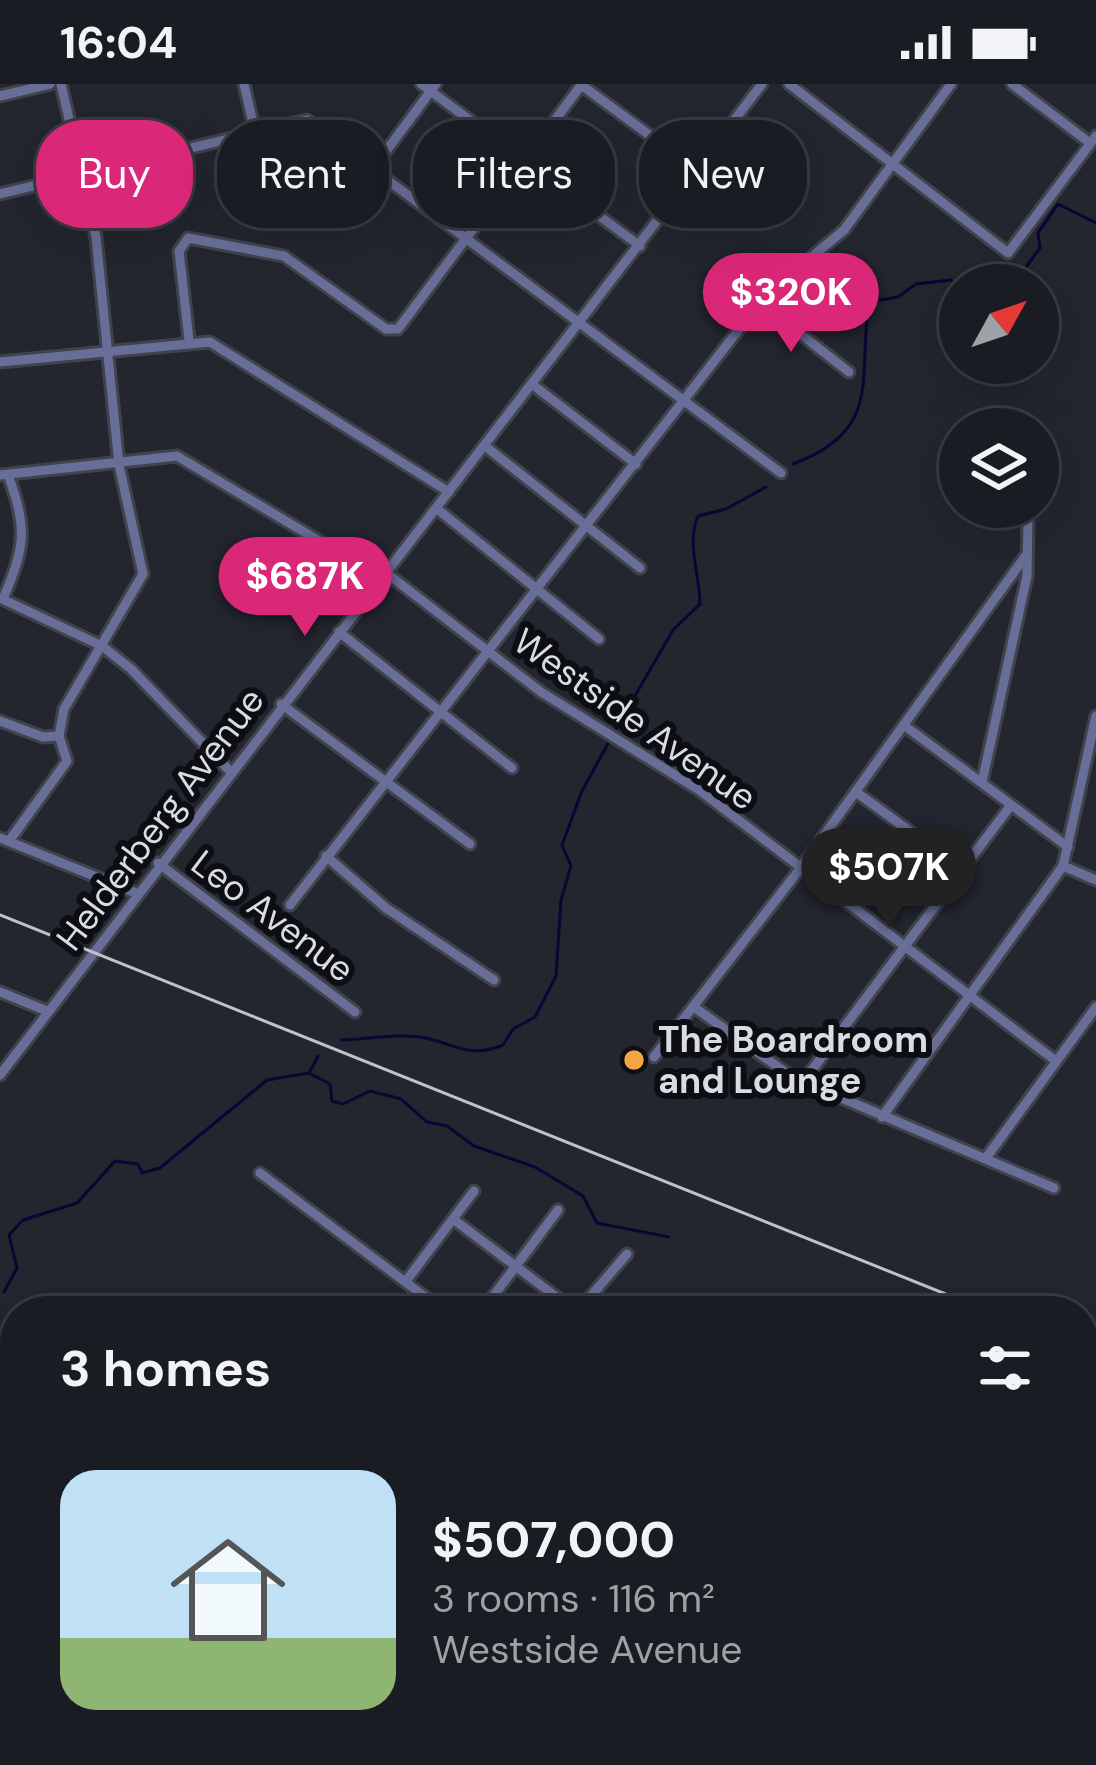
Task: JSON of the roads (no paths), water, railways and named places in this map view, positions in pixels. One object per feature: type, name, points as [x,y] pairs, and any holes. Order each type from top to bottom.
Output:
[{"type":"street","points":[[0,96],[50,84]]},
{"type":"street","points":[[61,84],[69,120]]},
{"type":"street","points":[[244,84],[253,120]]},
{"type":"street","points":[[555,120],[581,84],[639,127]]},
{"type":"street","points":[[788,84],[1009,253],[1093,139],[1012,84]]},
{"type":"street","points":[[290,905],[760,303],[844,230],[951,84]]},
{"type":"street","name":"Helderberg Avenue","points":[[733,120],[758,85]]},
{"type":"street","points":[[389,145],[429,86],[473,120]]},
{"type":"street","points":[[389,178],[782,473]]},
{"type":"street","points":[[0,194],[36,185]]},
{"type":"street","points":[[94,228],[119,465],[142,574],[64,709],[59,736],[67,761],[5,840],[136,893]]},
{"type":"street","points":[[189,340],[179,251],[188,238],[284,256],[392,331],[404,323],[476,228]]},
{"type":"street","points":[[615,228],[640,246]]},
{"type":"street","name":"Helderberg Avenue","points":[[0,1075],[229,770],[654,228]]},
{"type":"street","points":[[760,303],[849,372]]},
{"type":"street","points":[[0,362],[189,340],[209,342],[448,492]]},
{"type":"street","points":[[533,385],[636,464]]},
{"type":"street","points":[[485,446],[640,568]]},
{"type":"street","name":"Westside Avenue","points":[[4,475],[177,456],[383,575],[541,692],[699,790],[1056,1061]]},
{"type":"street","points":[[4,475],[25,531],[20,558],[1,598],[102,646],[131,669],[229,770]]},
{"type":"street","points":[[436,508],[599,638]]},
{"type":"street","points":[[982,782],[1013,656],[1028,528]]},
{"type":"street","points":[[654,1058],[799,870],[1027,554]]},
{"type":"street","points":[[339,632],[512,768]]},
{"type":"street","points":[[281,704],[470,844]]},
{"type":"street","points":[[882,1118],[1063,866],[1096,716]]},
{"type":"street","points":[[0,721],[43,737],[59,736]]},
{"type":"street","points":[[905,726],[1068,847]]},
{"type":"street","points":[[856,792],[963,870]]},
{"type":"street","points":[[1079,800],[1096,804]]},
{"type":"street","points":[[803,1082],[1012,805]]},
{"type":"street","points":[[326,856],[386,908],[494,980]]},
{"type":"street","name":"Leo Avenue","points":[[158,863],[355,1012]]},
{"type":"street","points":[[1063,866],[1096,880]]},
{"type":"street","points":[[0,992],[47,1011]]},
{"type":"street","points":[[694,1006],[803,1082],[1054,1188]]},
{"type":"street","points":[[986,1158],[1096,1007]]},
{"type":"street","points":[[260,1173],[425,1296]]},
{"type":"street","points":[[406,1281],[474,1191]]},
{"type":"street","points":[[493,1296],[558,1210]]},
{"type":"street","points":[[453,1219],[557,1296]]},
{"type":"street","points":[[590,1296],[627,1254]]},
{"type":"waterway","points":[[1028,264],[1040,248],[1038,233],[1058,204],[1096,223]]},
{"type":"waterway","points":[[793,464],[842,435],[854,417],[864,376],[869,302],[898,297],[916,284],[939,281]]},
{"type":"waterway","points":[[342,1040],[409,1036],[482,1051],[503,1045],[513,1029],[535,1017],[556,976],[561,900],[571,866],[562,845],[582,791],[673,630],[700,604],[693,548],[698,516],[726,509],[766,487]]},
{"type":"waterway","points":[[4,1292],[17,1268],[9,1235],[23,1220],[77,1203],[115,1161],[138,1164],[142,1173],[160,1168],[267,1080],[309,1073],[318,1056]]},
{"type":"waterway","points":[[309,1073],[330,1084],[332,1101],[343,1104],[370,1091],[401,1099],[427,1122],[447,1126],[474,1146],[535,1167],[583,1196],[597,1223],[669,1237]]},
{"type":"railway","points":[[0,915],[951,1296]]},
{"type":"place","name":"The Boardroom and Lounge","points":[[634,1060]]}]
